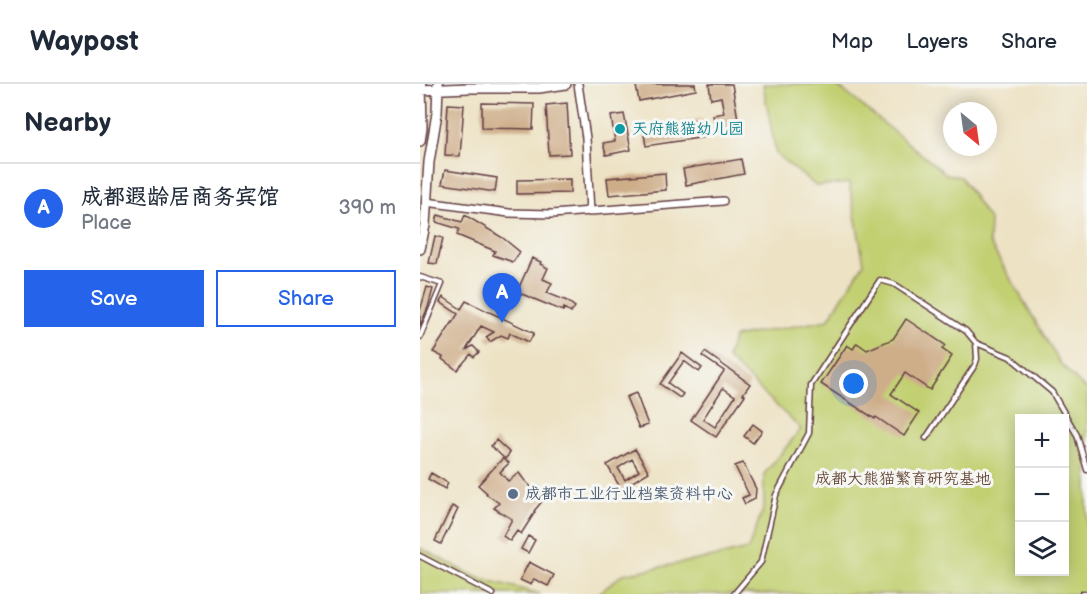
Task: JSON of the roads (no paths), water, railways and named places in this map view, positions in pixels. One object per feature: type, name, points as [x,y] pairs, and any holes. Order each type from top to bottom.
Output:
[{"type":"street","points":[[420,141],[421,88],[438,86],[539,88],[566,84]]},
{"type":"street","points":[[578,84],[586,138],[590,212]]},
{"type":"street","points":[[420,249],[425,225],[429,162],[437,113],[438,86]]},
{"type":"street","points":[[426,202],[509,213],[552,214],[723,201]]},
{"type":"lane","points":[[420,277],[442,284],[420,337]]},
{"type":"lane","points":[[734,594],[761,562],[776,495],[809,433],[811,385],[880,280],[894,284],[948,319],[966,331],[976,343],[1010,357],[1052,392],[1077,435],[1087,470]]},
{"type":"lane","points":[[926,438],[975,365],[976,343]]},
{"type":"lane","points":[[420,556],[493,594]]},
{"type":"place","name":"天府熊猫幼儿园","points":[[620,129]]},
{"type":"place","name":"成都遐龄居商务宾馆","points":[[502,323]]},
{"type":"place","name":"成都市工业行业档案资料中心","points":[[513,494]]},
{"type":"park label","name":"成都大熊猫繁育研究基地","points":[[903,479]]}]
